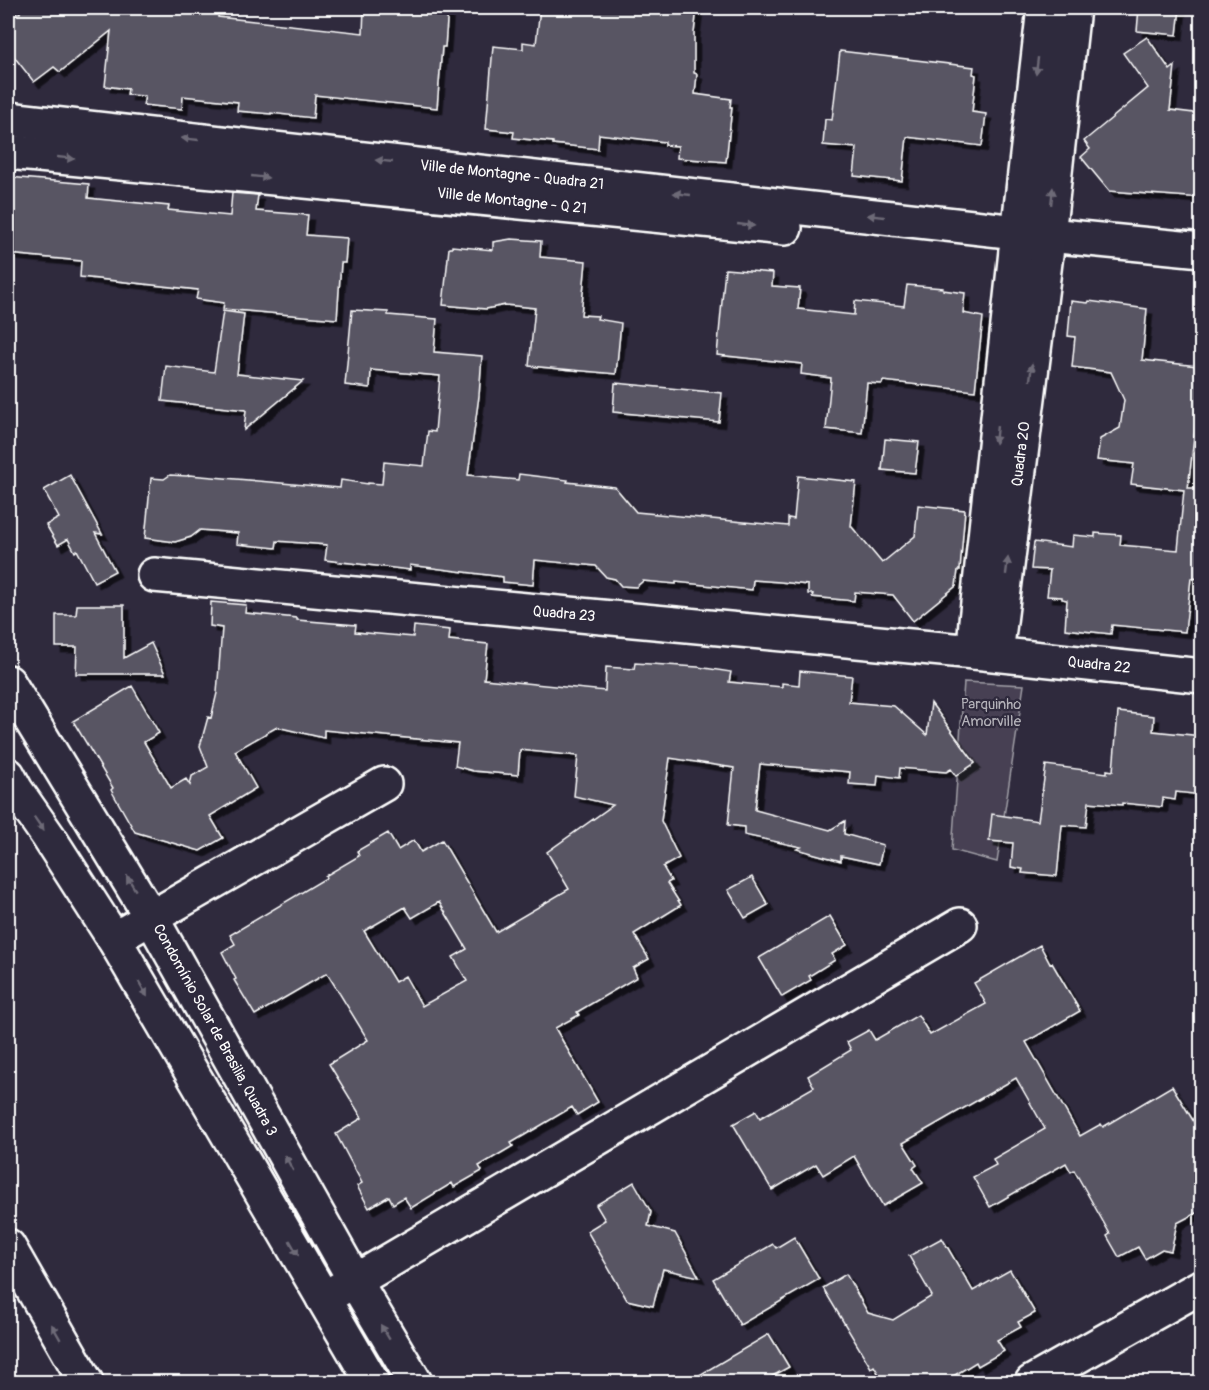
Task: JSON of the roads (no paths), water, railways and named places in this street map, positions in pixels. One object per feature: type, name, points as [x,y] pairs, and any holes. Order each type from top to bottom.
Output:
[{"type":"street","points":[[1032,243],[1044,8]]},
{"type":"street","points":[[1032,243],[1073,8]]},
{"type":"street","name":"Ville de Montagne - Quadra 21","points":[[8,119],[1032,243]]},
{"type":"street","name":"Ville de Montagne - Q 21","points":[[8,152],[1032,243]]},
{"type":"street","points":[[1032,243],[1202,250]]},
{"type":"street","points":[[1032,243],[1202,270]]},
{"type":"street","name":"Quadra 20","points":[[985,653],[1032,243]]},
{"type":"street","name":"Quadra 23","points":[[154,575],[985,653]]},
{"type":"street","name":"Quadra 22","points":[[985,653],[1202,676]]},
{"type":"street","name":"Condomínio Solar de Brasilia, Quadra 3","points":[[8,682],[151,917],[355,1281],[415,1383]]},
{"type":"street","points":[[8,775],[15,790],[48,836],[114,939],[372,1383]]},
{"type":"street","points":[[114,939],[384,784]]},
{"type":"street","points":[[323,1298],[960,925]]},
{"type":"street","points":[[8,1246],[86,1383]]},
{"type":"street","points":[[1032,1383],[1202,1286]]},
{"type":"park label","name":"Parquinho Amorville","points":[[991,712]]}]
